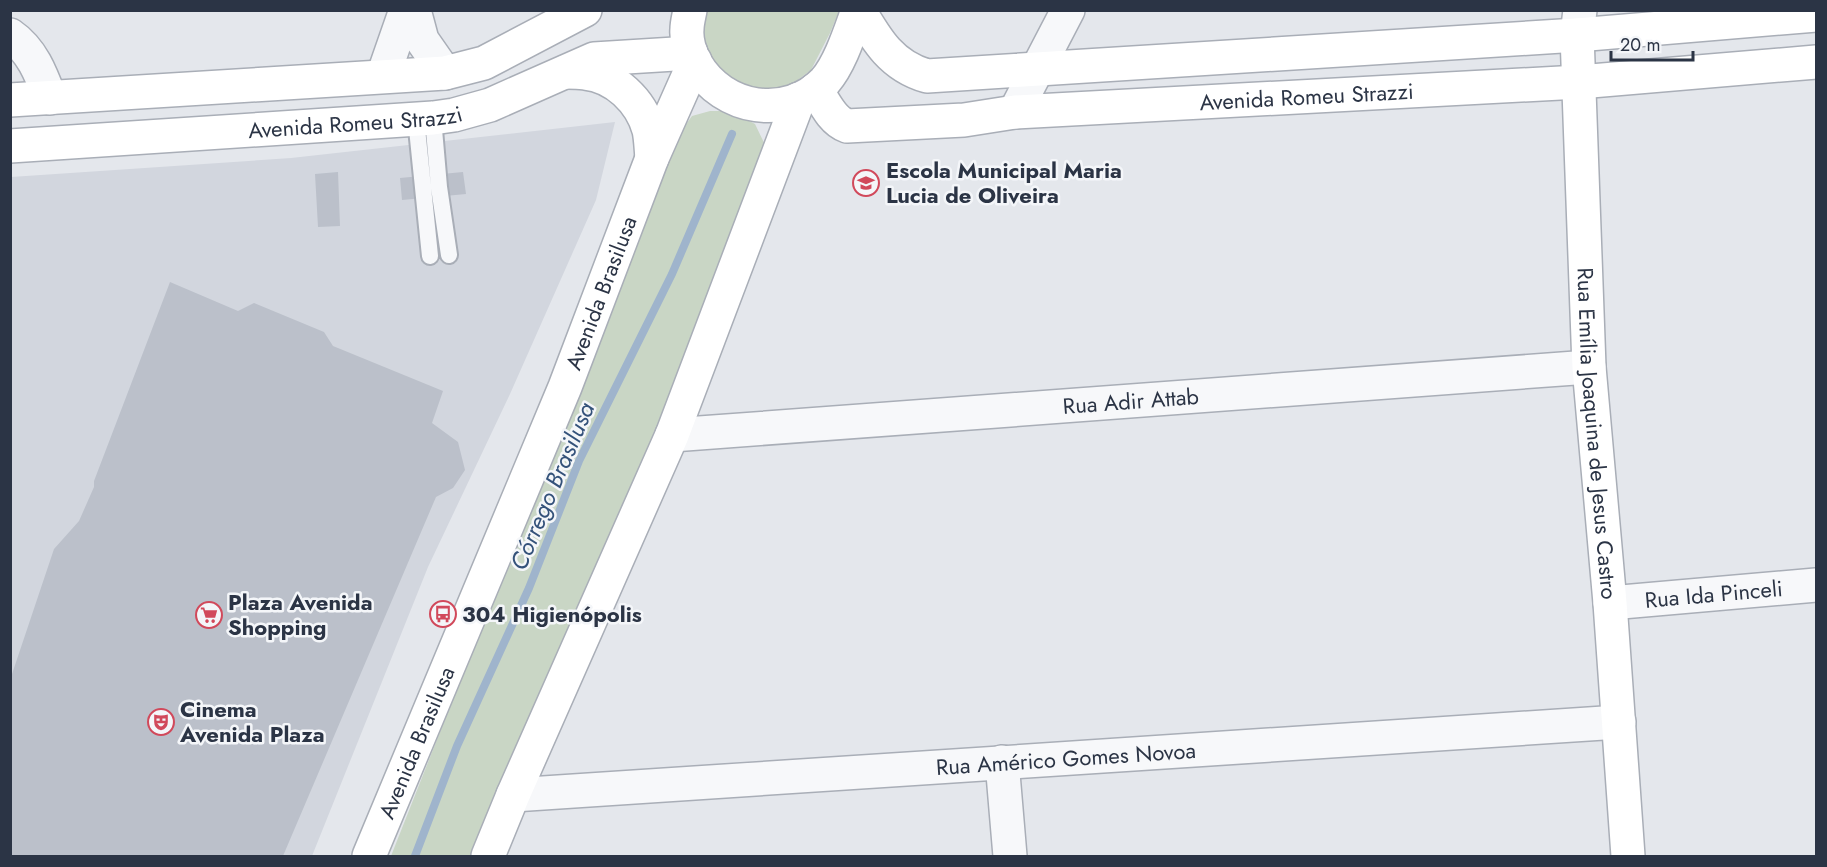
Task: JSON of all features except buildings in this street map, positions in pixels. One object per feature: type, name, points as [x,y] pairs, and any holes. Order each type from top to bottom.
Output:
[{"type":"main road","name":"Avenida Romeu Strazzi","points":[[10,100],[445,73],[484,63],[585,10]]},
{"type":"main road","points":[[690,10],[687,28],[693,57],[702,74],[714,86],[741,102],[773,106],[807,94],[830,74],[859,10]]},
{"type":"main road","name":"Avenida Romeu Strazzi","points":[[859,10],[873,34],[897,62],[911,72],[927,76],[1036,71],[1578,23],[1816,15]]},
{"type":"main road","name":"Rua Emília Joaquina de Jesus Castro","points":[[1578,23],[1589,368],[1610,603],[1628,856]]},
{"type":"main road","name":"Avenida Romeu Strazzi","points":[[10,146],[425,119],[454,115],[490,105],[594,59],[693,57]]},
{"type":"main road","name":"Avenida Brasilusa","points":[[369,856],[565,387],[693,57]]},
{"type":"main road","name":"Avenida Romeu Strazzi","points":[[807,94],[847,126],[964,120],[1015,112],[1579,82],[1816,62]]},
{"type":"main road","points":[[564,72],[586,73],[608,79],[626,92],[640,109],[649,130],[652,158]]},
{"type":"main road","points":[[488,856],[672,435],[807,94]]},
{"type":"street","points":[[383,76],[406,10]]},
{"type":"street","points":[[414,10],[422,40],[445,73]]},
{"type":"street","points":[[1015,112],[1068,10]]},
{"type":"street","points":[[10,35],[18,40],[38,67],[50,98]]},
{"type":"street","name":"Rua Adir Attab","points":[[672,435],[1589,368]]},
{"type":"street","name":"Rua Ida Pinceli","points":[[1610,603],[1816,585]]},
{"type":"street","name":"Rua Américo Gomes Novoa","points":[[513,795],[1618,722]]},
{"type":"street","points":[[1002,762],[1010,856]]},
{"type":"lane","points":[[425,119],[439,187],[449,255]]},
{"type":"lane","points":[[425,119],[430,256]]},
{"type":"shaded area","points":[[615,122],[596,200],[510,394],[428,567],[312,856],[11,856],[11,177],[291,158]]},
{"type":"green space","points":[[707,11],[839,11],[811,70],[791,85],[768,91],[744,87],[724,74],[707,52],[703,28]]},
{"type":"green space","points":[[710,111],[731,111],[755,124],[767,149],[739,235],[628,498],[471,856],[391,856],[673,142],[692,116]]},
{"type":"waterway","name":"Córrego Brasilusa","points":[[415,856],[457,746],[529,588],[579,461],[672,274],[732,134]]},
{"type":"place","name":"Escola Municipal Maria Lucia de Oliveira","points":[[866,183]]},
{"type":"place","name":"304 Higienópolis","points":[[443,614]]},
{"type":"place","name":"Plaza Avenida Shopping","points":[[209,615]]},
{"type":"place","name":"Cinema Avenida Plaza","points":[[161,722]]}]
